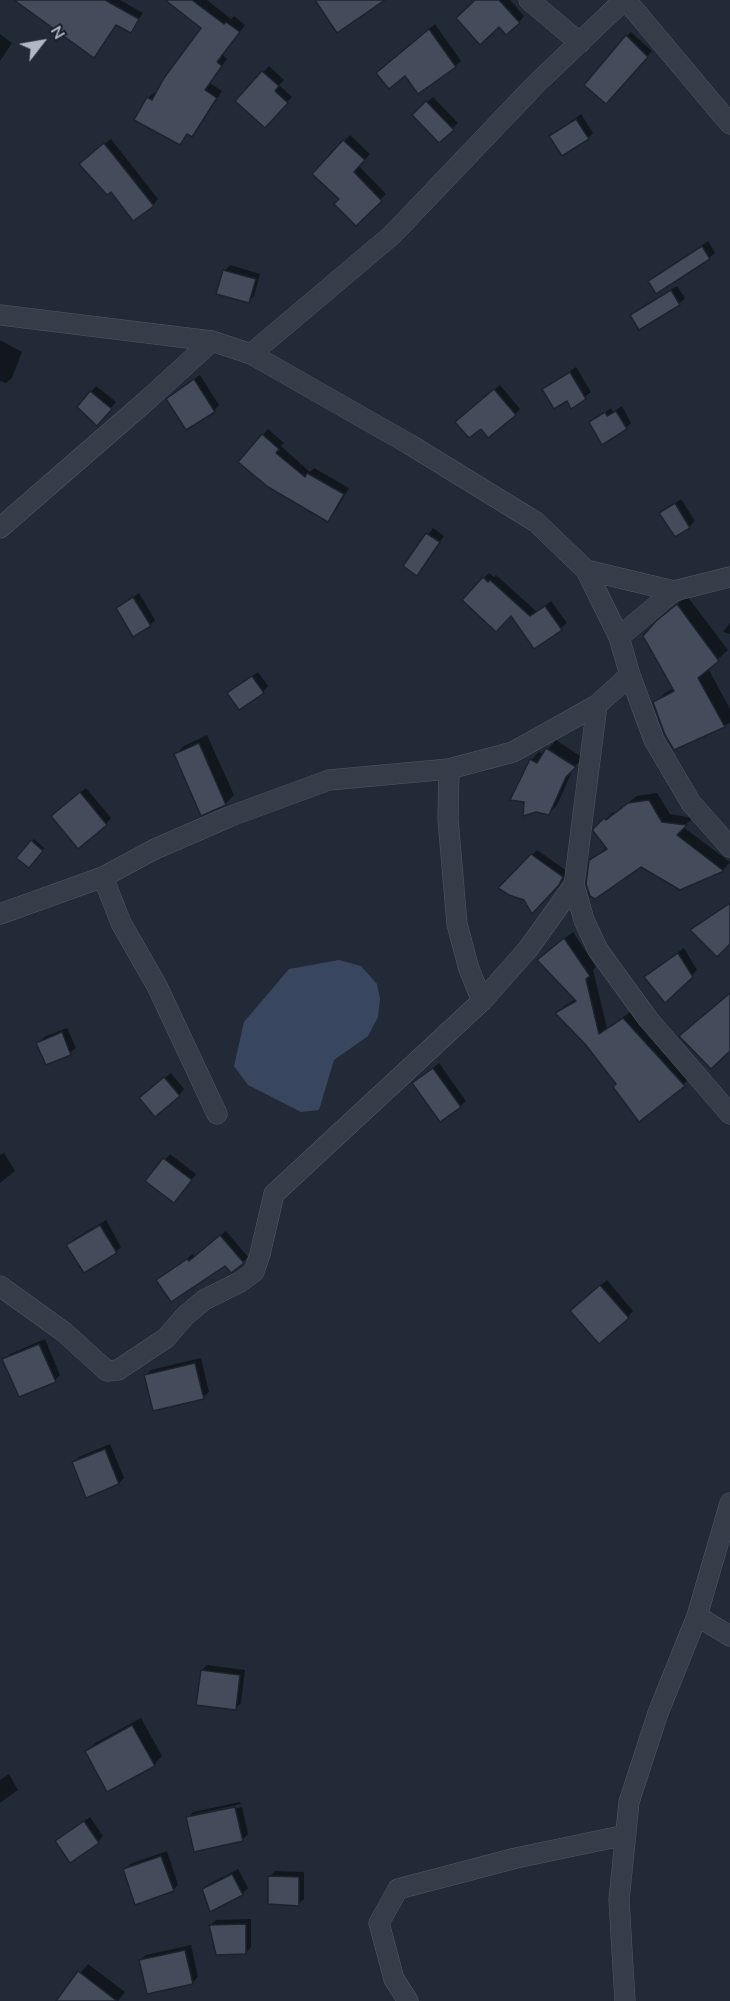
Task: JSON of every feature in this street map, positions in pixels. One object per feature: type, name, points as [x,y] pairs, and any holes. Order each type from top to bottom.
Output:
[{"type":"street","points":[[529,0],[580,43]]},
{"type":"street","points":[[251,354],[392,235],[536,84],[625,0],[730,124]]},
{"type":"street","points":[[0,315],[212,340],[251,354],[409,444],[536,522],[586,570],[619,637],[630,675],[660,749],[691,803],[730,847]]},
{"type":"street","points":[[0,528],[145,402],[212,340]]},
{"type":"street","points":[[586,570],[674,591]]},
{"type":"street","points":[[619,637],[674,591],[730,577]]},
{"type":"street","points":[[0,914],[103,877],[155,849],[231,816],[329,780],[449,769],[513,752],[597,705],[630,675]]},
{"type":"street","points":[[597,705],[574,885],[584,920],[598,951],[648,1019],[730,1114]]},
{"type":"street","points":[[449,769],[448,819],[457,924],[469,969],[482,1001]]},
{"type":"street","points":[[103,877],[121,923],[157,986],[217,1113]]},
{"type":"street","points":[[0,1286],[64,1332],[107,1371],[118,1370],[166,1338],[185,1316],[204,1300],[240,1282],[254,1272],[274,1194],[482,1001],[528,949],[574,885]]},
{"type":"street","points":[[625,2001],[619,1900],[629,1802],[658,1713],[697,1616],[730,1503]]},
{"type":"street","points":[[697,1616],[730,1636]]},
{"type":"street","points":[[408,2001],[394,1979],[379,1923],[398,1889],[516,1858],[626,1835]]},
{"type":"water","points":[[339,960],[361,966],[377,984],[380,999],[378,1017],[368,1036],[334,1060],[319,1110],[301,1112],[248,1085],[234,1066],[244,1022],[289,969]]},
{"type":"building","points":[[14,0],[105,0],[139,19],[131,33],[116,25],[94,58]]},
{"type":"building","points":[[165,0],[192,0],[224,24],[226,22],[240,32],[217,62],[222,66],[205,90],[217,98],[192,137],[187,134],[180,145],[134,120],[147,97],[152,100],[164,78],[201,28]]},
{"type":"building","points":[[315,0],[385,0],[337,33]]},
{"type":"building","points":[[475,0],[499,0],[520,23],[506,35],[499,27],[480,45],[456,18]]},
{"type":"building","points":[[429,29],[456,67],[418,94],[405,76],[389,89],[376,73]]},
{"type":"building","points":[[626,35],[648,57],[606,104],[584,85]]},
{"type":"building","points":[[262,71],[279,86],[275,91],[288,103],[265,128],[235,101]]},
{"type":"building","points":[[426,101],[454,130],[439,143],[412,115]]},
{"type":"building","points":[[576,119],[589,139],[562,156],[549,136]]},
{"type":"building","points":[[343,140],[365,160],[354,172],[382,201],[356,226],[334,204],[339,199],[312,174]]},
{"type":"building","points":[[104,143],[154,206],[133,221],[111,192],[107,195],[79,164]]},
{"type":"building","points":[[702,246],[710,259],[656,294],[648,281]]},
{"type":"building","points":[[223,270],[256,279],[249,303],[216,294]]},
{"type":"building","points":[[671,290],[680,305],[639,330],[630,315]]},
{"type":"building","points":[[570,372],[586,399],[571,409],[567,401],[554,409],[542,389]]},
{"type":"building","points":[[194,379],[215,412],[186,430],[166,399]]},
{"type":"building","points":[[494,389],[516,415],[488,438],[481,429],[469,438],[455,422]]},
{"type":"building","points":[[90,391],[112,409],[97,426],[77,407]]},
{"type":"building","points":[[616,411],[627,429],[602,445],[589,422],[605,412],[607,416]]},
{"type":"building","points":[[262,434],[279,449],[276,453],[305,477],[307,473],[344,494],[328,522],[268,487],[238,462]]},
{"type":"building","points":[[675,503],[690,528],[675,537],[659,513]]},
{"type":"building","points":[[426,533],[440,542],[417,576],[403,566]]},
{"type":"building","points":[[483,577],[488,582],[490,580],[530,616],[545,606],[562,630],[534,649],[511,616],[496,632],[462,600]]},
{"type":"building","points":[[133,597],[151,626],[133,637],[116,608]]},
{"type":"building","points":[[677,604],[719,661],[698,678],[725,727],[674,750],[665,735],[653,702],[674,691],[643,636],[656,621]]},
{"type":"building","points":[[252,676],[264,693],[239,710],[227,693]]},
{"type":"building","points":[[199,743],[226,805],[201,816],[174,754]]},
{"type":"building","points":[[546,748],[576,767],[566,777],[549,815],[536,812],[523,816],[524,802],[510,800],[530,759],[537,763]]},
{"type":"building","points":[[80,792],[107,825],[78,849],[51,816]]},
{"type":"building","points":[[649,800],[662,822],[687,825],[677,835],[724,871],[680,890],[641,867],[595,899],[590,896],[586,884],[589,860],[607,849],[593,829],[604,818],[606,820],[628,803]]},
{"type":"building","points":[[31,840],[43,851],[29,868],[16,858]]},
{"type":"building","points":[[531,854],[563,877],[559,885],[532,914],[524,900],[498,888]]},
{"type":"building","points":[[730,903],[730,944],[717,957],[690,930]]},
{"type":"building","points":[[564,938],[590,976],[586,979],[599,1034],[623,1018],[685,1086],[639,1122],[613,1087],[616,1084],[585,1044],[555,1013],[576,1001],[537,960]]},
{"type":"building","points":[[678,953],[693,977],[665,1003],[644,977]]},
{"type":"building","points":[[730,993],[730,1051],[711,1069],[679,1036]]},
{"type":"building","points":[[62,1032],[71,1055],[46,1065],[36,1043]]},
{"type":"building","points":[[433,1068],[461,1107],[440,1122],[412,1083]]},
{"type":"building","points":[[164,1077],[180,1096],[155,1117],[139,1098]]},
{"type":"building","points":[[163,1158],[192,1180],[174,1203],[145,1181]]},
{"type":"building","points":[[100,1225],[117,1253],[84,1273],[66,1245]]},
{"type":"building","points":[[220,1235],[244,1263],[231,1273],[225,1266],[171,1302],[156,1280],[187,1259],[189,1261]]},
{"type":"building","points":[[600,1285],[629,1318],[599,1344],[570,1311]]},
{"type":"building","points":[[39,1344],[56,1382],[19,1397],[2,1359]]},
{"type":"building","points":[[195,1363],[204,1399],[153,1411],[144,1375]]},
{"type":"building","points":[[105,1449],[119,1484],[86,1498],[72,1462]]},
{"type":"building","points":[[201,1670],[240,1675],[236,1710],[196,1705]]},
{"type":"building","points":[[132,1725],[155,1766],[107,1792],[85,1751]]},
{"type":"building","points":[[235,1807],[243,1841],[194,1852],[186,1817]]},
{"type":"building","points":[[84,1821],[99,1843],[70,1863],[55,1841]]},
{"type":"building","points":[[161,1856],[174,1891],[135,1905],[123,1869]]},
{"type":"building","points":[[232,1874],[243,1895],[210,1912],[202,1889]]},
{"type":"building","points":[[268,1876],[299,1877],[299,1906],[268,1904]]},
{"type":"building","points":[[246,1924],[246,1954],[216,1955],[209,1925]]},
{"type":"building","points":[[185,1950],[193,1984],[147,1994],[139,1960]]},
{"type":"building","points":[[78,1971],[117,2001],[56,2001]]}]
